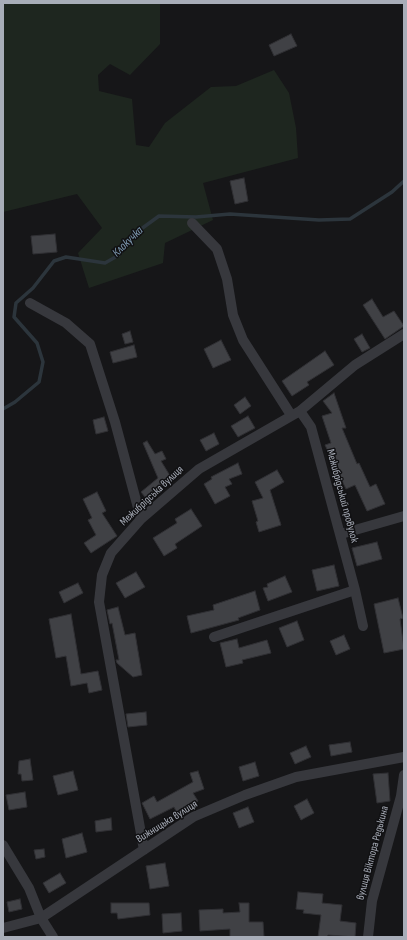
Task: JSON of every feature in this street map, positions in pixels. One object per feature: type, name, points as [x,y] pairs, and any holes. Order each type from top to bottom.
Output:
[{"type":"street","name":"Межибрідський провулок","points":[[192,223],[217,249],[227,279],[233,315],[243,340],[296,413],[311,427],[341,534],[363,626]]},
{"type":"street","points":[[30,303],[66,323],[90,344],[115,422],[141,519]]},
{"type":"street","name":"Межибрідська вулиця","points":[[144,850],[99,602],[102,575],[111,552],[141,519],[199,469],[296,413],[354,365],[404,334]]},
{"type":"street","points":[[341,534],[404,516]]},
{"type":"street","points":[[214,637],[355,590]]},
{"type":"street","name":"Вижницька вулиця","points":[[3,928],[41,918],[193,817],[245,795],[296,777],[404,756]]},
{"type":"street","name":"вулиця Віктора Редькина","points":[[368,937],[372,901],[398,808],[404,775]]},
{"type":"street","points":[[3,845],[29,888],[41,918],[53,937]]},
{"type":"shaded area","points":[[3,3],[160,3],[160,44],[130,75],[110,64],[98,75],[99,91],[132,99],[136,145],[149,147],[165,123],[211,87],[236,86],[274,70],[289,93],[296,128],[298,158],[203,183],[213,220],[165,243],[163,263],[89,288],[78,253],[102,228],[77,194],[3,212]]},
{"type":"building","points":[[291,34],[297,46],[274,56],[269,45]]},
{"type":"building","points":[[244,178],[248,201],[235,204],[230,181]]},
{"type":"building","points":[[55,234],[57,252],[33,254],[31,236]]},
{"type":"building","points":[[372,299],[383,317],[394,311],[404,326],[385,339],[363,305]]},
{"type":"building","points":[[130,331],[133,342],[125,344],[122,334]]},
{"type":"building","points":[[362,334],[370,348],[362,352],[354,339]]},
{"type":"building","points":[[221,340],[231,360],[213,368],[204,349]]},
{"type":"building","points":[[134,345],[137,357],[113,363],[110,352]]},
{"type":"building","points":[[325,351],[334,365],[307,382],[309,385],[292,396],[282,381]]},
{"type":"building","points":[[334,393],[346,428],[342,428],[357,464],[359,463],[370,487],[376,484],[385,504],[367,511],[355,485],[346,489],[325,445],[331,443],[322,416],[332,413],[323,401]]},
{"type":"building","points":[[245,397],[251,406],[240,414],[234,405]]},
{"type":"building","points":[[248,416],[255,428],[238,437],[231,426]]},
{"type":"building","points":[[104,417],[108,431],[96,434],[93,420]]},
{"type":"building","points":[[214,433],[219,444],[206,451],[200,440]]},
{"type":"building","points":[[147,441],[155,454],[162,451],[166,459],[161,461],[172,479],[145,497],[141,492],[158,478],[143,443]]},
{"type":"building","points":[[238,463],[242,474],[229,479],[232,484],[225,487],[230,496],[215,504],[204,484],[212,479],[211,477]]},
{"type":"building","points":[[277,470],[284,482],[270,490],[281,525],[259,532],[256,522],[258,521],[252,501],[263,498],[255,482]]},
{"type":"building","points":[[97,492],[106,511],[102,513],[117,536],[91,553],[84,543],[96,535],[88,520],[92,518],[83,499]]},
{"type":"building","points":[[191,509],[202,526],[175,544],[177,548],[164,556],[153,538],[177,523],[175,519]]},
{"type":"building","points":[[377,542],[382,559],[357,566],[352,548]]},
{"type":"building","points":[[334,565],[339,586],[317,591],[312,570]]},
{"type":"building","points":[[136,572],[145,587],[125,598],[116,583]]},
{"type":"building","points":[[285,576],[292,592],[268,601],[263,588],[268,587],[267,584]]},
{"type":"building","points":[[78,583],[83,593],[64,603],[59,592]]},
{"type":"building","points":[[255,591],[260,610],[238,618],[239,620],[191,633],[187,616],[214,610],[213,605]]},
{"type":"building","points":[[398,598],[403,618],[400,619],[404,649],[384,653],[374,604]]},
{"type":"building","points":[[118,607],[125,635],[135,633],[142,675],[133,677],[117,663],[116,660],[119,660],[112,623],[110,624],[107,610]]},
{"type":"building","points":[[71,614],[81,674],[98,671],[102,690],[89,693],[87,683],[71,686],[66,656],[56,658],[49,619]]},
{"type":"building","points":[[297,621],[304,640],[287,647],[279,628]]},
{"type":"building","points":[[344,635],[350,649],[336,655],[330,641]]},
{"type":"building","points":[[237,639],[239,648],[267,640],[271,653],[242,660],[243,663],[226,667],[220,643]]},
{"type":"building","points":[[146,712],[147,725],[128,727],[126,714]]},
{"type":"building","points":[[350,742],[352,752],[331,756],[329,745]]},
{"type":"building","points":[[306,746],[311,757],[295,764],[290,753]]},
{"type":"building","points":[[30,759],[33,780],[22,781],[21,774],[18,774],[19,761]]},
{"type":"building","points":[[255,762],[259,776],[243,781],[239,767]]},
{"type":"building","points":[[73,771],[78,790],[58,795],[53,776]]},
{"type":"building","points":[[198,771],[204,789],[193,793],[198,801],[177,813],[174,807],[150,819],[142,803],[154,796],[157,802],[193,782],[190,773]]},
{"type":"building","points":[[388,773],[390,801],[377,803],[373,774]]},
{"type":"building","points":[[25,792],[27,807],[9,810],[6,795]]},
{"type":"building","points":[[307,799],[314,813],[301,820],[294,806]]},
{"type":"building","points":[[248,807],[254,822],[239,828],[233,813]]},
{"type":"building","points":[[111,818],[112,830],[96,832],[95,821]]},
{"type":"building","points":[[82,833],[87,852],[66,858],[62,839]]},
{"type":"building","points":[[44,849],[45,857],[36,859],[34,850]]},
{"type":"building","points":[[165,863],[169,886],[150,889],[146,866]]},
{"type":"building","points":[[60,873],[66,883],[49,893],[43,883]]},
{"type":"building","points":[[298,892],[323,894],[322,903],[342,905],[340,921],[356,923],[355,937],[328,935],[327,937],[318,937],[321,915],[303,913],[304,910],[296,909]]},
{"type":"building","points":[[20,899],[22,909],[9,912],[7,902]]},
{"type":"building","points":[[111,903],[149,903],[150,915],[118,919],[117,913],[111,913]]},
{"type":"building","points":[[239,903],[249,903],[249,922],[263,922],[264,937],[230,937],[230,929],[200,931],[199,910],[223,909],[223,913],[240,912]]},
{"type":"building","points":[[181,913],[182,931],[163,933],[162,914]]},
{"type":"waterway","name":"Клокучка","points":[[3,409],[15,402],[39,382],[43,362],[37,343],[14,317],[16,303],[33,288],[54,261],[66,257],[105,263],[119,255],[137,232],[159,216],[196,217],[230,214],[319,220],[350,219],[392,192],[404,181]]}]
